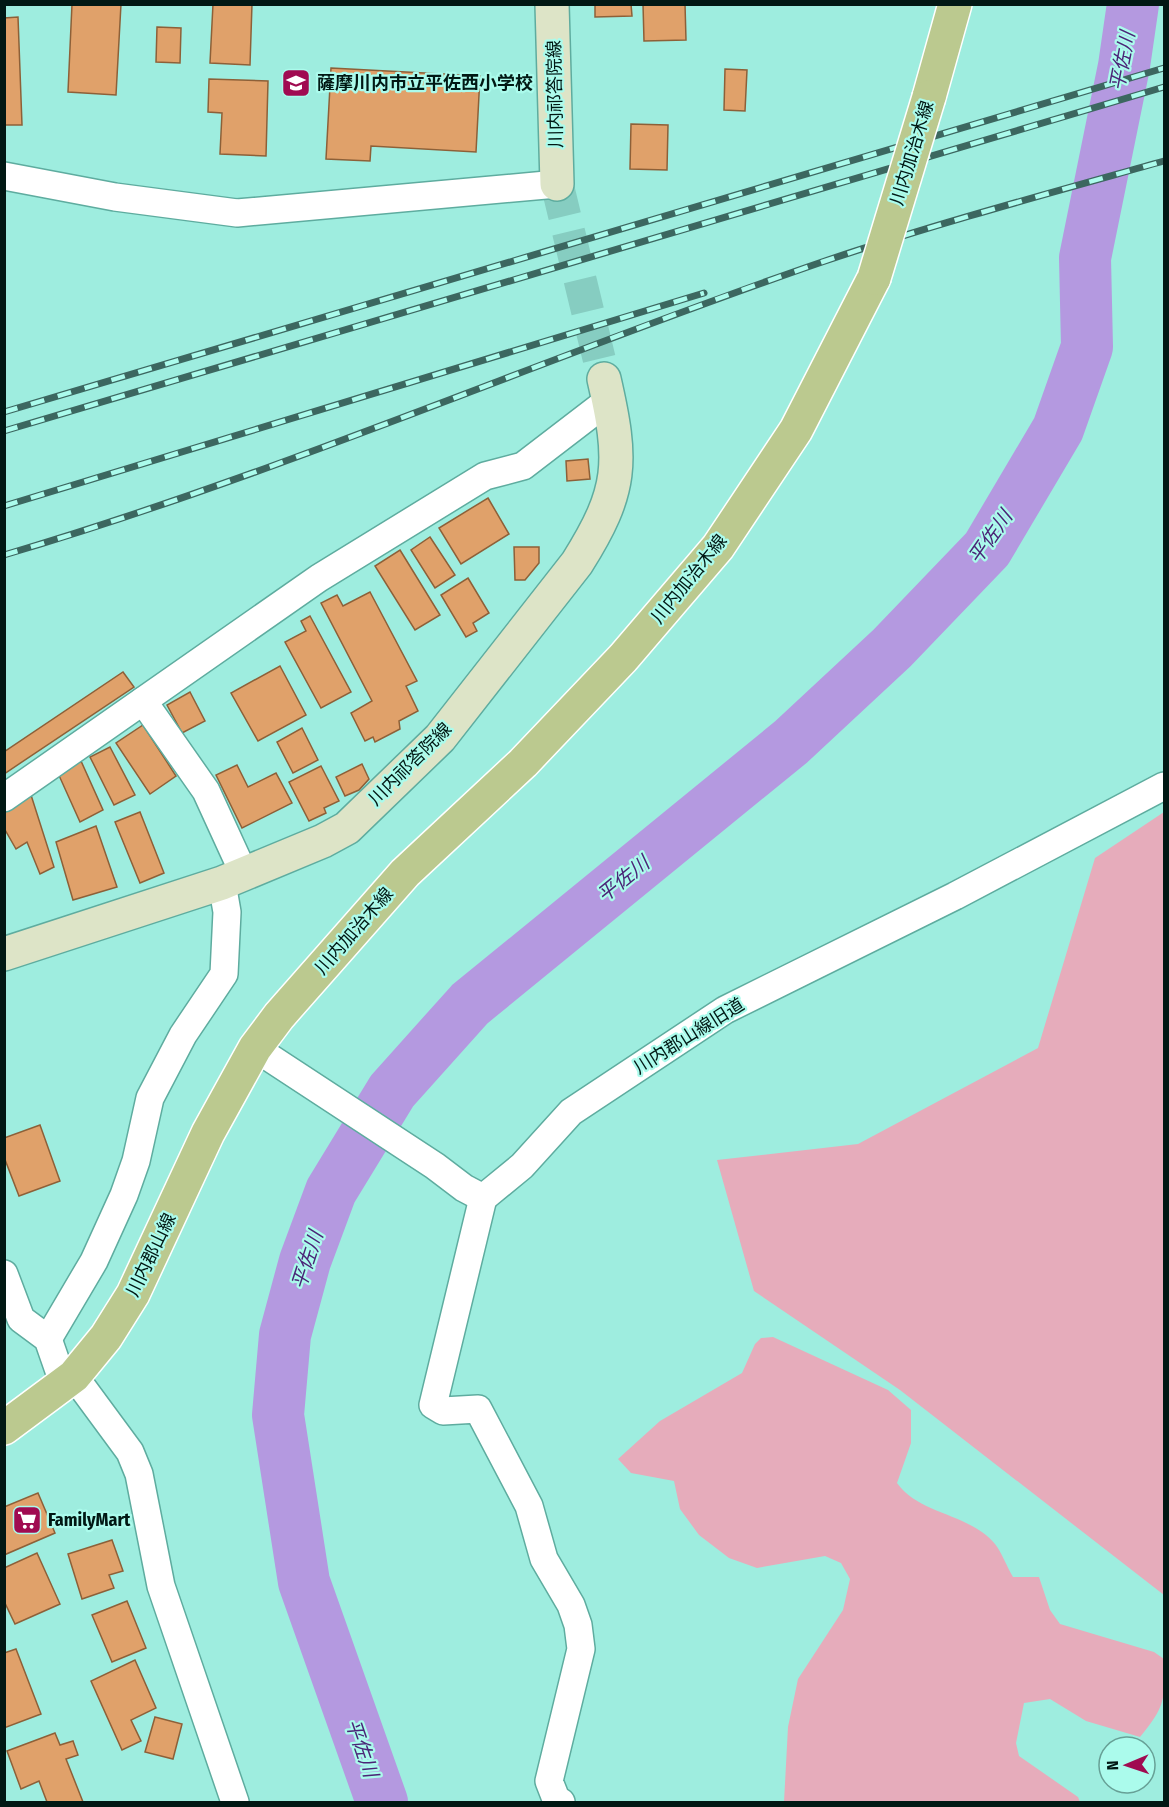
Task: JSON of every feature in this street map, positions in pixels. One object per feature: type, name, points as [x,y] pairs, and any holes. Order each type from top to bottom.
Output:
[{"type":"main road","name":"川内祁答院線","points":[[552,4],[557,184]]},
{"type":"main road","name":"川内加治木線","points":[[255,1048],[279,1016],[405,873],[531,755],[623,658],[718,547],[796,430],[874,278],[955,4]]},
{"type":"main road","name":"川内祁答院線","points":[[4,954],[233,878],[323,841],[347,828],[440,738],[578,562],[596,533],[612,495],[618,460],[607,390]]},
{"type":"main road","name":"川内郡山線","points":[[4,1428],[69,1381],[106,1337],[134,1294],[208,1133],[255,1048]]},
{"type":"street","points":[[4,176],[115,197],[237,213],[557,184]]},
{"type":"street","points":[[4,798],[320,578],[485,476],[523,466],[607,390]]},
{"type":"street","points":[[48,1339],[94,1261],[124,1196],[136,1161],[150,1098],[183,1035],[224,974],[227,912],[233,878],[206,791],[143,702]]},
{"type":"street","name":"川内郡山線旧道","points":[[483,1198],[522,1166],[571,1112],[725,1010],[955,896],[1164,786]]},
{"type":"street","points":[[255,1048],[308,1085],[435,1166],[464,1188],[483,1198],[433,1405],[443,1411],[478,1409],[529,1506],[544,1559],[571,1605],[578,1625],[581,1649],[549,1780],[556,1799],[561,1803]]},
{"type":"street","points":[[4,1274],[21,1319],[48,1339],[69,1381],[130,1452],[139,1474],[161,1586],[230,1799]]},
{"type":"shaded area","points":[[1164,812],[1164,1595],[900,1390],[754,1291],[717,1160],[858,1144],[1038,1048],[1095,858]]},
{"type":"shaded area","points":[[773,1337],[888,1390],[911,1410],[911,1443],[897,1483],[907,1494],[918,1502],[972,1526],[984,1534],[998,1548],[1013,1577],[1039,1577],[1050,1610],[1060,1624],[1154,1652],[1164,1659],[1162,1701],[1155,1717],[1142,1735],[1133,1735],[1086,1721],[1050,1699],[1024,1703],[1016,1743],[1019,1756],[1078,1797],[1080,1802],[784,1802],[788,1727],[798,1679],[843,1610],[850,1579],[841,1563],[825,1556],[757,1568],[729,1558],[699,1535],[680,1509],[674,1481],[631,1473],[618,1459],[660,1421],[742,1373],[755,1344],[761,1338]]},
{"type":"building","points":[[72,4],[121,4],[116,95],[68,92]]},
{"type":"building","points":[[213,4],[252,4],[250,65],[210,63]]},
{"type":"building","points":[[595,4],[631,4],[632,16],[595,17]]},
{"type":"building","points":[[643,4],[685,4],[686,40],[644,41]]},
{"type":"building","points":[[18,17],[22,125],[4,125],[4,18]]},
{"type":"building","points":[[157,27],[181,28],[180,63],[156,62]]},
{"type":"building","points":[[331,68],[480,76],[476,152],[371,146],[370,161],[326,159]]},
{"type":"building","points":[[725,69],[747,70],[745,111],[724,110]]},
{"type":"building","points":[[209,79],[268,81],[266,156],[220,154],[222,113],[208,112]]},
{"type":"building","points":[[631,124],[668,125],[667,170],[630,169]]},
{"type":"building","points":[[588,459],[590,479],[567,481],[566,461]]},
{"type":"building","points":[[488,498],[509,534],[461,564],[439,528]]},
{"type":"building","points":[[430,537],[455,575],[435,588],[411,550]]},
{"type":"building","points":[[514,547],[539,547],[539,563],[525,580],[515,580]]},
{"type":"building","points":[[400,550],[440,615],[415,630],[375,566]]},
{"type":"building","points":[[468,578],[489,613],[473,623],[477,631],[466,637],[441,595]]},
{"type":"building","points":[[370,592],[417,681],[406,686],[418,711],[399,721],[400,729],[375,742],[373,737],[365,741],[351,713],[372,701],[321,603],[337,595],[343,606]]},
{"type":"building","points":[[310,616],[351,692],[321,708],[285,642],[306,631],[301,621]]},
{"type":"building","points":[[280,666],[306,715],[258,741],[231,693]]},
{"type":"building","points":[[123,672],[134,687],[4,774],[4,752]]},
{"type":"building","points":[[190,692],[205,721],[182,733],[167,705]]},
{"type":"building","points":[[143,725],[176,776],[150,794],[116,743]]},
{"type":"building","points":[[302,728],[318,760],[293,773],[277,742]]},
{"type":"building","points":[[110,747],[135,795],[114,805],[90,757]]},
{"type":"building","points":[[81,761],[103,810],[80,822],[57,771]]},
{"type":"building","points":[[362,764],[369,779],[359,790],[345,796],[336,777]]},
{"type":"building","points":[[237,765],[248,787],[276,773],[292,803],[242,828],[216,775]]},
{"type":"building","points":[[321,766],[339,801],[324,808],[326,813],[309,821],[289,782]]},
{"type":"building","points":[[31,795],[54,867],[40,874],[27,842],[16,849],[4,828],[4,813]]},
{"type":"building","points":[[140,812],[164,873],[140,883],[115,822]]},
{"type":"building","points":[[96,826],[117,887],[73,900],[56,842]]},
{"type":"building","points":[[40,1125],[60,1181],[19,1196],[4,1157],[4,1138]]},
{"type":"building","name":"FamilyMart","points":[[38,1493],[55,1533],[4,1555],[4,1507]]},
{"type":"building","points":[[112,1540],[123,1571],[109,1575],[114,1588],[82,1599],[68,1554]]},
{"type":"building","points":[[37,1553],[60,1604],[15,1624],[4,1601],[4,1568]]},
{"type":"building","points":[[127,1601],[146,1648],[112,1662],[92,1615]]},
{"type":"building","points":[[16,1649],[41,1714],[4,1728],[4,1653]]},
{"type":"building","points":[[135,1660],[156,1708],[131,1720],[141,1741],[122,1750],[91,1681]]},
{"type":"building","points":[[155,1717],[182,1724],[173,1759],[145,1752]]},
{"type":"building","points":[[55,1733],[60,1745],[73,1741],[78,1755],[66,1759],[83,1802],[47,1802],[39,1781],[21,1789],[7,1751]]},
{"type":"waterway","name":"平佐川","points":[[382,1802],[304,1582],[278,1415],[285,1335],[305,1261],[331,1191],[392,1091],[470,1004],[791,742],[892,648],[987,549],[1058,429],[1087,347],[1085,258],[1124,66],[1133,4]]},
{"type":"tunnel","points":[[557,184],[604,379]]},
{"type":"railway","points":[[4,412],[1164,68]]},
{"type":"railway","points":[[4,431],[1164,87]]},
{"type":"railway","points":[[4,555],[211,488],[822,262],[950,222],[1164,161]]},
{"type":"railway","points":[[4,506],[704,293]]},
{"type":"place","name":"薩摩川内市立平佐西小学校","points":[[296,83]]},
{"type":"place","name":"FamilyMart","points":[[27,1520]]}]
